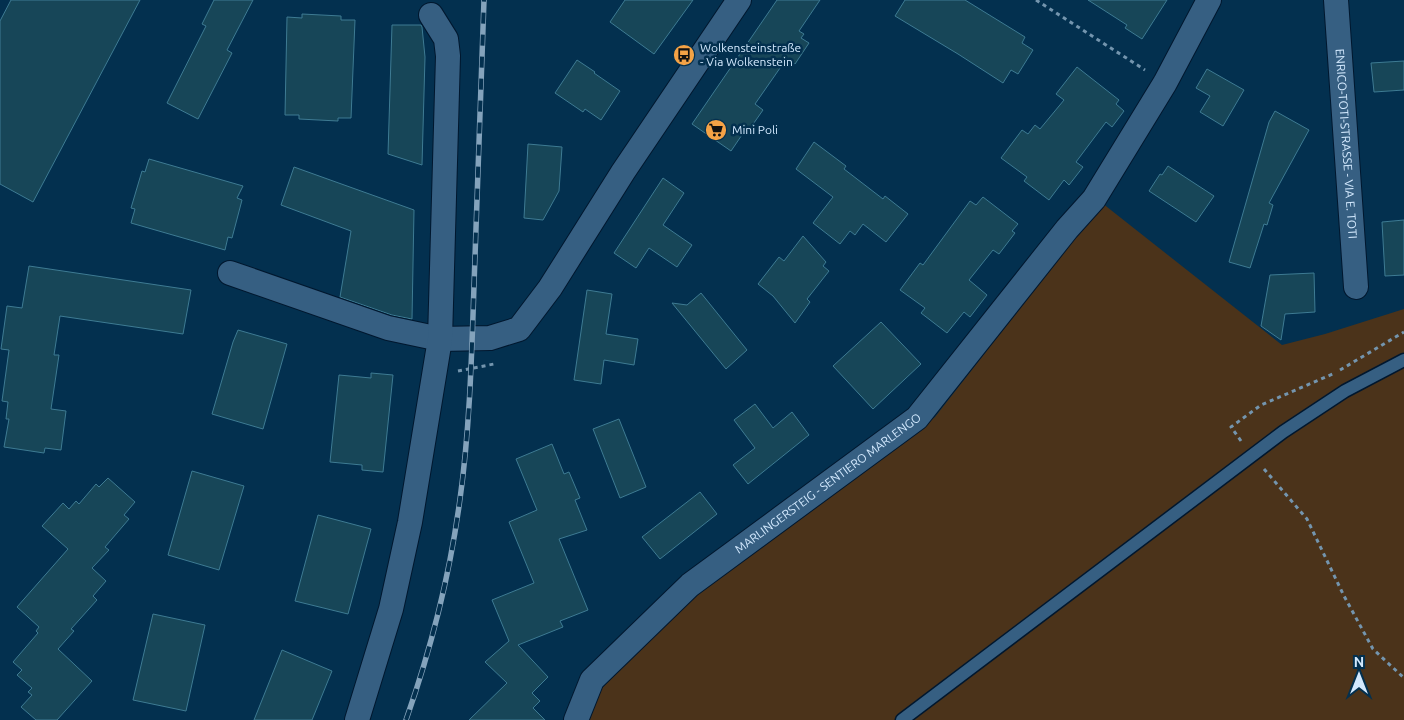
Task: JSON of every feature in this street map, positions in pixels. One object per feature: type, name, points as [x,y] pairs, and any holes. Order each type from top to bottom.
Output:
[{"type":"street","points":[[230,273],[388,328],[440,339],[490,338],[519,329],[550,288],[623,172],[739,0]]},
{"type":"street","points":[[1165,83],[1209,0]]},
{"type":"street","name":"ENRICO-TOTI-STRASSE - VIA E. TOTI","points":[[1336,0],[1356,287]]},
{"type":"street","points":[[357,720],[390,609],[408,532],[440,339],[448,56],[446,39],[431,16]]},
{"type":"street","name":"MARLINGERSTEIG - SENTIERO MARLENGO","points":[[576,720],[592,680],[690,585],[917,418],[1094,199],[1165,83]]},
{"type":"lane","points":[[902,720],[1283,432],[1346,391],[1404,360]]},
{"type":"path","points":[[1036,0],[1165,83]]},
{"type":"path","points":[[1404,332],[1333,374],[1261,405],[1232,427],[1253,456],[1307,519],[1344,596],[1373,649],[1404,678]]},
{"type":"path","points":[[434,375],[496,364]]},
{"type":"shaded area","points":[[1102,203],[1282,345],[1325,334],[1404,309],[1404,720],[586,720],[599,691],[694,596],[904,443],[935,417]]},
{"type":"building","points":[[11,0],[140,0],[33,202],[0,184],[0,21]]},
{"type":"building","points":[[214,0],[253,0],[227,50],[232,53],[198,119],[167,103],[206,26],[202,24]]},
{"type":"building","points":[[625,0],[693,0],[654,54],[610,22]]},
{"type":"building","points":[[777,0],[820,0],[799,31],[804,34],[801,38],[809,43],[795,64],[787,58],[755,104],[763,110],[749,130],[746,129],[731,151],[692,124]]},
{"type":"building","points":[[905,0],[965,0],[1025,37],[1022,43],[1033,50],[1018,74],[1011,70],[1003,83],[895,16]]},
{"type":"building","points":[[1088,0],[1167,0],[1142,39],[1125,28],[1127,25]]},
{"type":"building","points":[[302,14],[341,16],[341,20],[355,20],[351,118],[338,118],[338,121],[299,119],[299,115],[285,115],[287,17],[302,18]]},
{"type":"building","points":[[392,25],[421,25],[422,27],[425,57],[422,165],[388,154]]},
{"type":"building","points":[[577,60],[620,91],[601,120],[585,109],[583,112],[555,93]]},
{"type":"building","points":[[1404,61],[1404,90],[1374,92],[1371,63]]},
{"type":"building","points":[[1077,67],[1119,100],[1116,104],[1124,111],[1112,127],[1106,122],[1076,162],[1083,167],[1069,185],[1064,180],[1049,200],[1024,181],[1027,177],[1001,158],[1022,130],[1028,134],[1035,125],[1040,129],[1064,100],[1056,94]]},
{"type":"building","points":[[1207,69],[1244,90],[1223,126],[1200,112],[1210,96],[1196,88]]},
{"type":"building","points":[[1275,111],[1309,130],[1269,203],[1273,205],[1267,225],[1264,224],[1250,268],[1229,262],[1269,122]]},
{"type":"building","points":[[814,142],[846,166],[844,169],[883,199],[885,196],[908,214],[886,242],[863,224],[855,235],[850,231],[840,244],[813,223],[833,197],[796,169]]},
{"type":"building","points":[[528,144],[562,147],[559,191],[543,220],[524,218]]},
{"type":"building","points":[[149,159],[243,186],[237,198],[242,200],[232,238],[228,237],[225,250],[131,223],[135,209],[131,208],[142,171],[145,172]]},
{"type":"building","points":[[1168,166],[1214,196],[1196,222],[1149,191],[1160,174],[1162,175]]},
{"type":"building","points":[[294,167],[414,210],[412,319],[392,315],[340,297],[351,231],[281,205]]},
{"type":"building","points":[[663,178],[684,193],[663,225],[692,245],[677,267],[649,248],[636,268],[614,253]]},
{"type":"building","points":[[983,197],[1018,224],[1012,231],[1015,233],[999,254],[993,250],[969,280],[987,295],[970,317],[964,312],[947,333],[921,313],[925,308],[900,290],[920,263],[923,265],[970,201],[976,205]]},
{"type":"building","points":[[1404,220],[1404,275],[1385,276],[1382,222]]},
{"type":"building","points":[[803,236],[826,262],[823,266],[829,271],[807,299],[810,302],[795,323],[773,296],[758,284],[779,257],[784,261]]},
{"type":"building","points":[[29,266],[191,290],[183,334],[60,316],[54,355],[59,355],[51,409],[66,411],[61,450],[45,448],[44,453],[4,447],[9,419],[6,419],[8,402],[2,401],[9,350],[1,349],[7,306],[22,308]]},
{"type":"building","points":[[1314,273],[1315,312],[1285,314],[1281,340],[1261,326],[1270,275]]},
{"type":"building","points":[[587,290],[612,294],[606,334],[638,339],[634,365],[604,360],[601,384],[574,380]]},
{"type":"building","points":[[701,293],[747,350],[726,369],[672,303],[687,305]]},
{"type":"building","points":[[881,322],[921,364],[873,409],[833,366]]},
{"type":"building","points":[[238,330],[287,344],[263,429],[212,414]]},
{"type":"building","points":[[371,373],[393,375],[383,472],[362,470],[362,465],[330,462],[339,375],[371,378]]},
{"type":"building","points":[[755,404],[773,428],[792,412],[809,435],[748,484],[733,465],[755,448],[734,420]]},
{"type":"building","points":[[619,419],[646,487],[620,498],[593,429]]},
{"type":"building","points":[[552,444],[564,474],[569,472],[580,498],[575,500],[587,530],[559,539],[588,610],[560,621],[563,627],[518,645],[548,677],[532,693],[540,701],[533,708],[545,720],[469,720],[507,683],[485,662],[509,641],[492,600],[534,583],[509,522],[537,510],[516,459]]},
{"type":"building","points":[[192,471],[244,486],[219,570],[168,555]]},
{"type":"building","points":[[108,478],[135,502],[124,515],[129,519],[105,547],[109,550],[92,568],[106,581],[93,596],[97,600],[71,629],[74,631],[58,649],[92,681],[57,720],[36,720],[21,707],[32,695],[28,692],[32,688],[17,675],[22,670],[13,662],[38,633],[36,631],[39,627],[17,607],[68,549],[42,526],[63,503],[69,509],[76,501],[79,504],[96,484],[99,487]]},
{"type":"building","points":[[700,492],[717,514],[660,559],[642,537]]},
{"type":"building","points":[[318,515],[371,529],[348,614],[295,601]]},
{"type":"building","points":[[153,614],[205,625],[186,711],[133,700]]},
{"type":"building","points":[[282,650],[332,671],[312,720],[254,720]]},
{"type":"railway","points":[[406,720],[424,666],[445,583],[456,527],[464,469],[472,348],[484,0]]},
{"type":"place","name":"Wolkensteinstraße - Via Wolkenstein","points":[[684,55]]},
{"type":"place","name":"Mini Poli","points":[[716,130]]}]
